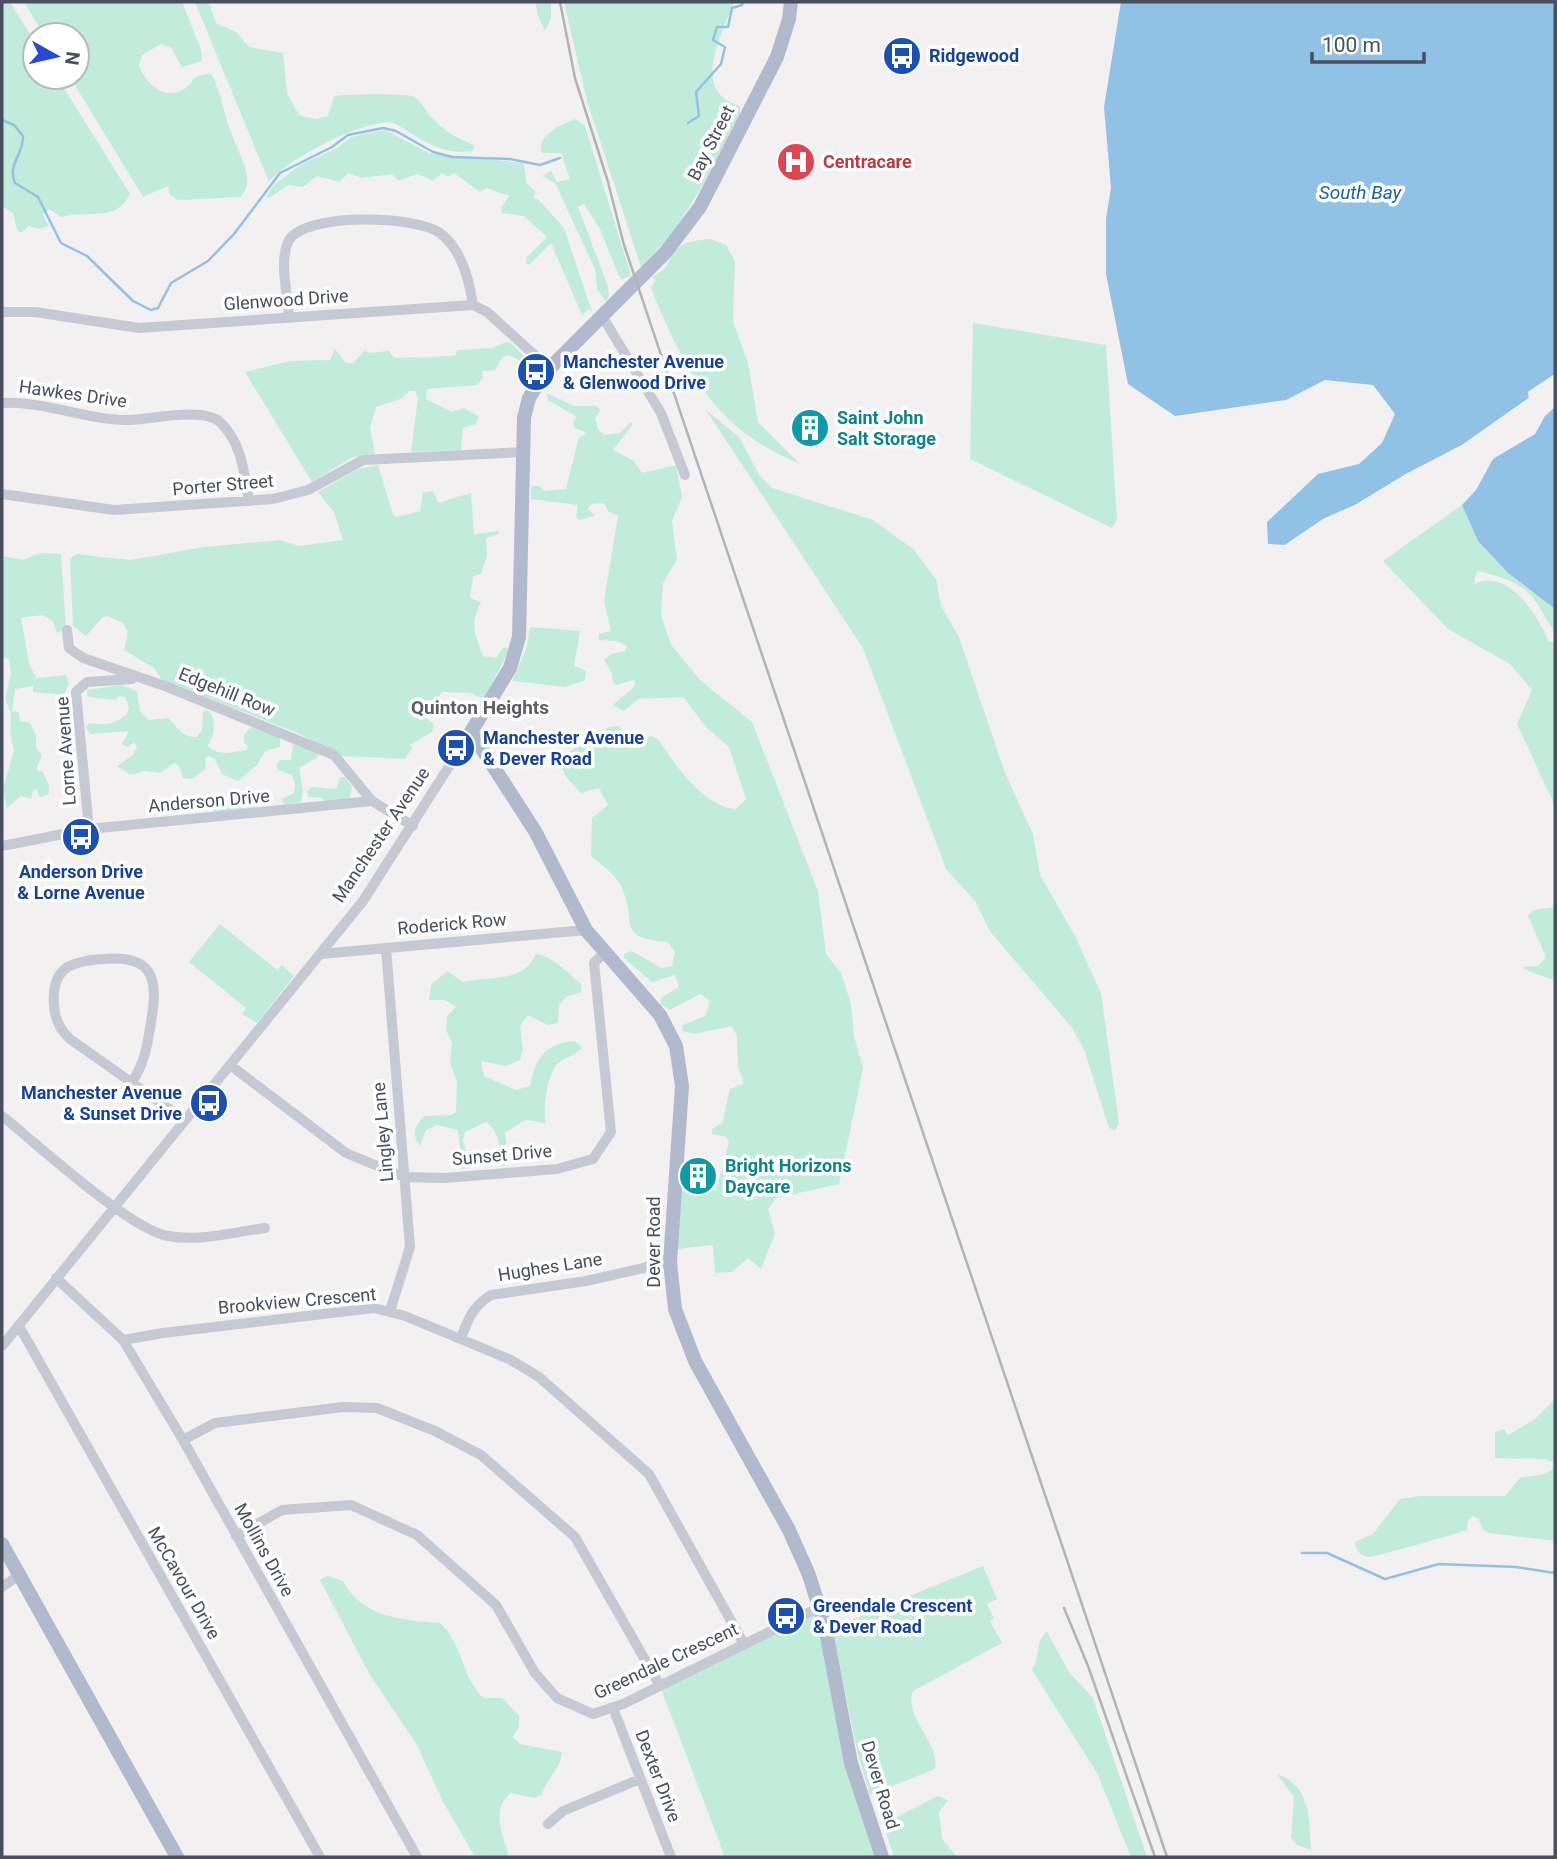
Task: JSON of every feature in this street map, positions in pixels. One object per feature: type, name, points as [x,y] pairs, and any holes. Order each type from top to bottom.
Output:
[{"type":"main road","name":"Bay Street","points":[[633,284],[665,253],[700,208],[777,57],[789,19],[791,2]]},
{"type":"main road","name":"Manchester Avenue","points":[[471,732],[502,682],[518,644],[522,607],[523,452],[527,404],[536,386],[550,369],[633,284]]},
{"type":"main road","name":"Dever Road","points":[[471,732],[534,831],[586,930],[660,1015],[676,1046],[682,1086],[670,1262],[676,1309],[687,1344],[789,1530],[820,1607],[851,1763],[882,1857]]},
{"type":"main road","points":[[2,1544],[177,1857]]},
{"type":"street","points":[[289,317],[287,244],[299,229],[327,224],[398,220],[432,228],[443,236],[459,257],[473,305],[486,312],[550,369]]},
{"type":"street","name":"Glenwood Drive","points":[[2,312],[40,312],[132,328],[473,305]]},
{"type":"street","points":[[602,316],[661,413],[685,475]]},
{"type":"street","name":"Hawkes Drive","points":[[2,403],[39,404],[124,420],[193,415],[215,419],[240,452],[249,501]]},
{"type":"street","name":"Porter Street","points":[[2,494],[114,510],[249,501],[303,492],[360,460],[523,452]]},
{"type":"street","name":"Edgehill Row","points":[[67,630],[69,648],[76,655],[135,678],[165,686],[334,755],[372,801]]},
{"type":"street","name":"Lorne Avenue","points":[[89,829],[76,692],[87,682],[135,678]]},
{"type":"street","name":"Manchester Avenue","points":[[2,1346],[321,954],[381,876],[471,732]]},
{"type":"street","points":[[372,801],[413,826]]},
{"type":"street","name":"Anderson Drive","points":[[2,846],[89,829],[372,801]]},
{"type":"street","name":"Roderick Row","points":[[321,954],[586,930]]},
{"type":"street","name":"Lingley Lane","points":[[386,948],[410,1247],[390,1311]]},
{"type":"street","name":"Sunset Drive","points":[[230,1065],[346,1153],[404,1177],[444,1178],[557,1169],[593,1159],[611,1132],[594,963],[605,952]]},
{"type":"street","points":[[132,1083],[144,1062],[155,992],[152,978],[142,964],[128,958],[82,960],[69,965],[58,978],[54,992],[55,1013],[61,1028],[132,1083],[185,1120]]},
{"type":"street","points":[[2,1116],[115,1207],[150,1231],[168,1237],[186,1238],[265,1228]]},
{"type":"street","name":"Hughes Lane","points":[[461,1338],[478,1302],[491,1294],[586,1281],[670,1262]]},
{"type":"street","name":"Mollins Drive","points":[[56,1278],[123,1340],[183,1440],[417,1857]]},
{"type":"street","name":"Brookview Crescent","points":[[123,1340],[163,1332],[374,1308],[390,1311],[511,1360],[539,1377],[649,1474],[744,1644]]},
{"type":"street","name":"McCavour Drive","points":[[19,1326],[320,1857]]},
{"type":"street","points":[[183,1440],[215,1423],[343,1407],[376,1408],[435,1431],[481,1455],[575,1537],[660,1686]]},
{"type":"street","name":"Greendale Crescent","points":[[236,1536],[282,1510],[351,1505],[417,1535],[496,1605],[535,1673],[557,1698],[593,1714],[613,1708],[660,1686],[820,1607]]},
{"type":"street","points":[[2,1587],[18,1576]]},
{"type":"street","name":"Dexter Drive","points":[[613,1708],[671,1857]]},
{"type":"street","points":[[548,1824],[563,1811],[640,1779]]},
{"type":"green space","points":[[2,2],[10,2],[22,21],[21,91],[66,91],[130,194],[117,209],[100,214],[61,217],[49,209],[43,215],[49,226],[38,229],[29,226],[21,233],[17,230],[13,213],[2,206]]},
{"type":"green space","points":[[24,2],[182,2],[201,50],[202,61],[182,67],[171,48],[161,44],[142,55],[139,65],[143,74],[156,88],[172,93],[188,86],[195,77],[211,73],[246,171],[247,185],[241,197],[178,200],[170,195],[168,186],[143,197],[79,91],[91,91],[91,21],[36,21]]},
{"type":"green space","points":[[195,2],[209,2],[216,23],[236,32],[249,47],[283,53],[287,93],[299,115],[315,119],[328,116],[334,96],[376,94],[415,97],[444,129],[474,145],[473,151],[441,148],[393,123],[380,123],[326,143],[291,163],[269,182]]},
{"type":"green space","points":[[535,2],[551,2],[551,19],[545,30],[539,19]]},
{"type":"green space","points":[[564,2],[734,2],[717,46],[713,76],[716,88],[725,99],[740,106],[740,115],[684,215],[641,267],[587,101]]},
{"type":"green space","points":[[576,119],[585,126],[631,276],[622,279],[619,276],[600,229],[584,204],[578,207],[608,286],[609,296],[606,301],[597,289],[595,269],[555,183],[542,176],[551,171],[557,182],[570,179],[561,153],[542,153],[541,147],[542,141],[551,132]]},
{"type":"green space","points":[[385,130],[429,153],[523,163],[527,184],[535,191],[534,199],[538,199],[564,228],[592,312],[589,309],[582,315],[551,243],[529,265],[526,263],[526,258],[547,237],[524,216],[502,213],[501,208],[509,196],[486,188],[480,192],[454,173],[448,177],[442,173],[433,181],[418,174],[398,181],[392,174],[361,178],[348,173],[340,182],[317,176],[303,187],[288,185],[269,198],[266,197],[273,186],[300,165],[337,148],[351,137]]},
{"type":"green space","points":[[710,239],[726,245],[735,261],[733,322],[748,363],[758,422],[800,464],[770,450],[745,433],[706,393],[676,345],[651,288],[655,280],[652,277],[667,266],[677,249],[697,240]]},
{"type":"green space","points":[[973,323],[1106,345],[1117,520],[1112,528],[970,459]]},
{"type":"green space","points":[[506,342],[511,343],[537,369],[509,355],[503,357],[495,370],[482,371],[483,378],[477,385],[427,389],[426,399],[452,412],[464,408],[479,417],[476,424],[463,428],[461,450],[411,452],[418,398],[415,391],[409,391],[403,398],[376,407],[370,428],[375,454],[353,457],[312,482],[245,372],[290,361],[330,360],[335,349],[346,363],[353,363],[365,350],[369,353],[389,351],[394,358],[440,357],[456,355],[457,350],[492,348]]},
{"type":"green space","points":[[547,393],[574,406],[597,406],[600,411],[595,418],[598,429],[604,435],[620,433],[631,422],[633,424],[613,450],[634,461],[642,473],[676,465],[682,497],[672,521],[677,560],[663,583],[661,616],[672,646],[700,680],[752,722],[818,891],[826,954],[841,973],[851,1004],[854,1036],[863,1068],[839,1184],[776,1198],[768,1209],[775,1234],[761,1269],[748,1258],[732,1272],[715,1273],[713,1245],[677,1249],[681,1191],[716,1190],[729,1142],[726,1137],[712,1134],[712,1129],[722,1123],[730,1089],[744,1083],[738,1067],[737,1036],[732,1026],[694,1034],[682,1031],[683,1025],[705,1016],[710,1001],[700,994],[670,1010],[660,1004],[662,997],[679,987],[675,975],[652,982],[624,958],[624,954],[632,951],[661,968],[672,966],[675,952],[668,942],[641,937],[631,927],[622,888],[591,856],[592,818],[608,805],[599,788],[581,793],[567,778],[557,759],[609,727],[619,726],[634,749],[642,746],[650,736],[658,739],[691,783],[713,801],[736,809],[746,799],[729,747],[707,728],[683,697],[638,699],[624,711],[613,705],[632,689],[636,682],[633,680],[616,685],[613,683],[612,673],[604,660],[611,654],[625,651],[627,646],[616,641],[599,640],[599,634],[611,631],[604,601],[618,516],[608,511],[604,503],[592,504],[588,509],[595,516],[579,520],[576,517],[578,505],[531,499],[531,486],[540,486],[544,491],[566,489],[579,437],[585,432],[575,428],[573,424],[576,416],[548,400]]},
{"type":"green space","points":[[706,410],[740,438],[759,475],[772,488],[873,520],[913,549],[936,579],[941,606],[959,637],[1005,773],[1033,834],[1040,875],[1075,936],[1101,993],[1119,1124],[1115,1130],[1109,1128],[1085,1052],[1073,1029],[989,930],[976,902],[946,869],[863,648]]},
{"type":"green space","points":[[378,465],[393,515],[397,517],[420,511],[423,492],[433,491],[438,503],[471,493],[474,534],[498,531],[499,534],[486,538],[487,555],[481,574],[473,576],[470,598],[481,602],[474,629],[483,656],[496,658],[504,647],[509,650],[484,699],[470,693],[442,692],[423,716],[434,724],[432,732],[410,745],[412,748],[405,759],[340,756],[300,734],[162,680],[154,668],[124,650],[128,632],[123,623],[108,616],[103,617],[86,636],[73,626],[70,559],[76,554],[130,560],[204,547],[280,540],[299,546],[343,540],[334,512],[318,492],[358,469]]},
{"type":"green space","points":[[1462,505],[1478,541],[1508,573],[1555,609],[1555,631],[1528,592],[1515,583],[1477,571],[1474,584],[1486,580],[1510,587],[1529,607],[1549,642],[1555,642],[1555,806],[1517,724],[1532,690],[1510,664],[1448,629],[1383,561]]},
{"type":"green space","points":[[41,553],[61,554],[66,629],[57,633],[53,621],[43,615],[21,618],[29,663],[36,678],[66,675],[69,683],[64,695],[33,692],[33,686],[15,689],[12,711],[19,712],[20,721],[30,723],[36,735],[36,748],[42,755],[36,770],[43,772],[49,786],[49,794],[40,797],[37,790],[33,790],[31,799],[21,796],[7,808],[3,789],[14,750],[10,734],[11,714],[5,698],[11,674],[9,659],[2,656],[2,556],[23,560]]},
{"type":"green space","points":[[530,627],[580,631],[574,666],[586,671],[585,680],[565,687],[512,681],[526,650]]},
{"type":"green space","points":[[121,685],[137,691],[140,711],[148,720],[168,718],[186,735],[197,737],[202,730],[203,712],[208,710],[214,728],[208,746],[217,752],[246,750],[248,747],[244,742],[244,735],[251,727],[280,737],[280,747],[265,751],[257,765],[238,781],[222,774],[214,758],[208,756],[205,759],[206,769],[192,779],[183,778],[179,766],[174,763],[160,773],[145,771],[131,775],[117,766],[133,755],[137,747],[134,742],[128,747],[122,744],[129,731],[90,734],[86,728],[89,723],[117,721],[126,715],[129,707],[125,697],[119,696],[116,700],[94,698],[87,696],[87,690]]},
{"type":"green space","points":[[293,744],[318,753],[318,757],[299,768],[303,792],[301,802],[285,805],[281,799],[294,793],[295,784],[292,775],[278,770],[276,764],[280,760],[291,760]]},
{"type":"green space","points":[[340,777],[345,777],[352,787],[350,798],[325,802],[322,798],[308,797],[307,791],[312,787],[336,789]]},
{"type":"green space","points":[[229,794],[242,801],[256,802],[258,807],[214,812],[212,806],[215,798]]},
{"type":"green space","points":[[1555,907],[1555,980],[1523,967],[1538,966],[1546,957],[1528,916],[1534,910]]},
{"type":"green space","points":[[220,924],[277,970],[282,965],[294,976],[257,1023],[242,1014],[246,1008],[189,962]]},
{"type":"green space","points":[[536,954],[554,961],[566,970],[581,984],[581,992],[566,997],[559,1005],[558,1023],[548,1025],[528,1015],[520,1026],[523,1049],[520,1060],[506,1066],[481,1061],[484,1076],[516,1090],[530,1086],[539,1060],[549,1049],[575,1041],[582,1047],[554,1067],[547,1091],[546,1123],[525,1120],[505,1133],[508,1162],[503,1167],[497,1136],[486,1122],[465,1132],[463,1141],[470,1164],[468,1168],[462,1169],[458,1130],[437,1125],[426,1130],[420,1146],[415,1134],[416,1127],[424,1116],[451,1115],[456,1112],[457,1082],[450,1063],[452,1043],[446,1030],[447,1016],[456,1007],[445,1000],[429,1000],[431,985],[447,971],[463,982],[505,977],[523,970]]},
{"type":"green space","points":[[1555,1399],[1555,1541],[1489,1533],[1483,1530],[1478,1518],[1473,1516],[1468,1520],[1467,1530],[1461,1532],[1375,1556],[1369,1557],[1359,1552],[1355,1542],[1373,1534],[1400,1499],[1420,1496],[1505,1496],[1521,1477],[1542,1475],[1552,1470],[1553,1462],[1544,1459],[1495,1458],[1495,1432],[1504,1429],[1508,1435],[1534,1420]]},
{"type":"green space","points":[[983,1566],[997,1599],[987,1604],[994,1618],[990,1621],[1002,1643],[913,1691],[913,1710],[932,1749],[935,1769],[870,1795],[858,1755],[832,1628]]},
{"type":"green space","points":[[328,1576],[343,1581],[361,1603],[372,1610],[398,1618],[440,1623],[453,1639],[470,1679],[483,1698],[502,1698],[519,1716],[519,1726],[513,1737],[520,1744],[562,1752],[559,1764],[542,1795],[534,1798],[511,1793],[505,1799],[501,1807],[500,1823],[509,1857],[474,1855],[442,1800],[417,1745],[370,1675],[320,1580]]},
{"type":"green space","points":[[820,1607],[841,1716],[882,1857],[725,1857],[660,1686]]},
{"type":"green space","points":[[1047,1632],[1069,1672],[1093,1698],[1147,1857],[1131,1857],[1097,1773],[1032,1670],[1040,1640]]},
{"type":"green space","points":[[1277,1774],[1288,1779],[1302,1795],[1308,1815],[1311,1850],[1297,1845],[1291,1838],[1294,1797]]},
{"type":"green space","points":[[938,1796],[948,1800],[939,1812],[942,1839],[957,1857],[894,1857],[883,1824]]},
{"type":"water","name":"South Bay","points":[[1121,2],[1555,2],[1555,374],[1528,392],[1529,398],[1462,445],[1355,505],[1323,519],[1285,545],[1268,544],[1267,522],[1318,474],[1359,464],[1382,443],[1395,414],[1373,385],[1325,380],[1286,400],[1175,416],[1128,384],[1106,274],[1106,219],[1111,188],[1104,107]]},
{"type":"water","points":[[1555,407],[1555,609],[1508,573],[1478,541],[1462,505],[1476,490],[1493,459],[1535,434],[1545,416]]},
{"type":"pier","points":[[1555,374],[1555,378],[1532,393],[1531,400],[1464,448],[1357,508],[1325,522],[1285,548],[1285,545],[1323,519],[1355,505],[1462,445],[1529,398],[1528,392]]},
{"type":"waterway","points":[[688,123],[699,116],[696,92],[721,64],[725,47],[713,40],[717,27],[728,27],[732,8],[742,5],[743,2]]},
{"type":"waterway","points":[[2,120],[14,125],[23,136],[13,170],[15,183],[38,197],[61,243],[87,256],[133,301],[151,310],[158,308],[171,283],[208,261],[234,234],[280,173],[332,147],[348,135],[383,128],[396,131],[433,152],[452,157],[510,159],[540,165],[560,158]]},
{"type":"waterway","points":[[1302,1553],[1327,1553],[1385,1579],[1439,1564],[1516,1567],[1555,1573]]},
{"type":"railway","points":[[560,2],[575,78],[608,182],[624,245],[1167,1857]]},
{"type":"railway","points":[[1064,1608],[1088,1666],[1155,1857]]},
{"type":"place","name":"Ridgewood","points":[[902,56]]},
{"type":"place","name":"Centracare","points":[[796,162]]},
{"type":"place","name":"Manchester Avenue & Glenwood Drive","points":[[536,372]]},
{"type":"place","name":"Saint John Salt Storage","points":[[810,428]]},
{"type":"place","name":"Manchester Avenue & Dever Road","points":[[456,748]]},
{"type":"place","name":"Anderson Drive & Lorne Avenue","points":[[81,837]]},
{"type":"place","name":"Manchester Avenue & Sunset Drive","points":[[209,1103]]},
{"type":"place","name":"Bright Horizons Daycare","points":[[698,1176]]},
{"type":"place","name":"Greendale Crescent & Dever Road","points":[[786,1616]]},
{"type":"district","name":"Quinton Heights","points":[[480,707]]}]
